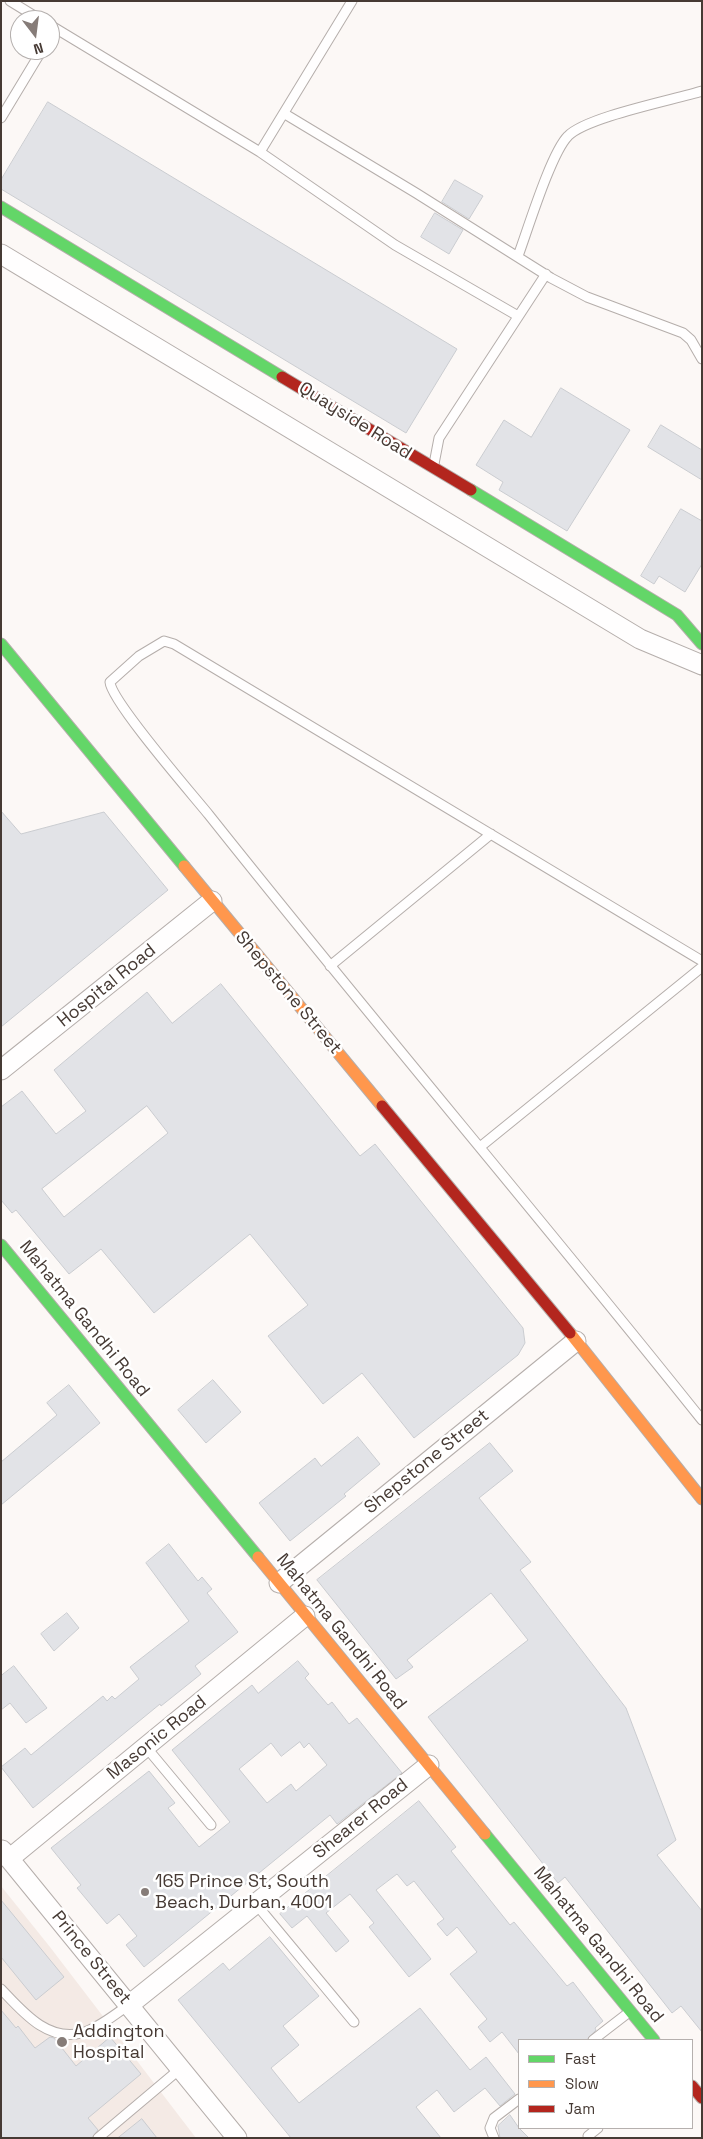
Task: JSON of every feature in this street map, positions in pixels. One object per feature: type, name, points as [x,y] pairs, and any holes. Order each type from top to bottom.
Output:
[{"type":"main road","name":"Quayside Road","points":[[1,207],[677,615],[702,644]]},
{"type":"main road","name":"Shepstone Street","points":[[1,644],[576,1341],[702,1499]]},
{"type":"main road","name":"Mahatma Gandhi Road","points":[[1,1245],[653,2039]]},
{"type":"main road","points":[[693,2087],[702,2098]]},
{"type":"street","points":[[1,254],[640,639],[702,665]]},
{"type":"street","name":"Hospital Road","points":[[1,1070],[212,901]]},
{"type":"street","name":"Shepstone Street","points":[[279,1583],[576,1341]]},
{"type":"street","name":"Masonic Road","points":[[5,1854],[146,1747],[305,1616]]},
{"type":"street","name":"Shearer Road","points":[[129,2005],[429,1764]]},
{"type":"street","name":"Prince Street","points":[[5,1854],[237,2138]]},
{"type":"lane","points":[[10,1],[25,10]]},
{"type":"lane","points":[[260,152],[285,114],[352,1]]},
{"type":"lane","points":[[60,31],[260,152],[395,245],[518,316]]},
{"type":"lane","points":[[1,118],[36,60]]},
{"type":"lane","points":[[518,256],[544,184],[560,146],[567,136],[576,129],[597,120],[702,91]]},
{"type":"lane","points":[[285,114],[546,274],[587,297],[683,333],[691,340],[702,359]]},
{"type":"lane","points":[[434,469],[439,438],[546,274]]},
{"type":"lane","points":[[700,1415],[330,966],[115,696],[110,682],[153,646],[164,641],[174,644],[702,961]]},
{"type":"lane","points":[[330,966],[491,834]]},
{"type":"lane","points":[[480,1147],[702,967]]},
{"type":"lane","points":[[146,1747],[212,1825]]},
{"type":"lane","points":[[256,1904],[354,2022]]},
{"type":"lane","points":[[1,1989],[28,2018],[42,2027],[62,2032],[78,2033],[89,2030],[129,2005]]},
{"type":"lane","points":[[594,2039],[630,2011]]},
{"type":"lane","points":[[98,2138],[181,2068]]},
{"type":"lane","points":[[494,2138],[490,2128],[494,2118],[518,2100]]},
{"type":"lane","points":[[588,2136],[597,2129]]},
{"type":"shaded area","name":"Addington Hospital","points":[[1,1886],[50,1947],[196,2138],[1,2138]]},
{"type":"building","points":[[48,102],[457,349],[406,433],[1,189],[1,180]]},
{"type":"building","points":[[455,180],[483,196],[469,219],[442,202]]},
{"type":"building","points":[[435,213],[463,230],[449,254],[421,237]]},
{"type":"building","points":[[561,388],[630,430],[567,531],[499,490],[503,482],[476,465],[504,420],[531,437]]},
{"type":"building","points":[[661,425],[702,450],[702,480],[648,447]]},
{"type":"building","points":[[681,509],[702,521],[702,564],[685,592],[659,576],[654,584],[641,576]]},
{"type":"building","points":[[1,811],[21,834],[104,812],[168,890],[1,1027]]},
{"type":"building","points":[[221,984],[360,1156],[375,1144],[523,1328],[525,1343],[518,1355],[414,1438],[362,1373],[323,1404],[292,1366],[268,1336],[308,1305],[250,1234],[154,1313],[101,1249],[69,1274],[16,1210],[12,1213],[1,1200],[1,1107],[22,1091],[56,1134],[86,1111],[54,1070],[147,992],[172,1023]],"holes":[[[147,1106],[168,1133],[64,1217],[42,1189]]]},
{"type":"building","points":[[213,1380],[241,1412],[206,1443],[178,1410]]},
{"type":"building","points":[[69,1385],[100,1423],[1,1505],[1,1462],[57,1415],[47,1403]]},
{"type":"building","points":[[358,1437],[380,1464],[344,1494],[346,1496],[290,1541],[259,1503],[315,1458],[321,1466]]},
{"type":"building","points":[[490,1443],[513,1471],[479,1498],[531,1562],[520,1570],[626,1708],[676,1840],[657,1855],[702,1911],[702,2032],[681,2006],[672,2013],[565,1877],[558,1883],[428,1717],[528,1640],[491,1593],[407,1660],[413,1667],[396,1679],[317,1580]]},
{"type":"building","points":[[169,1544],[198,1581],[202,1577],[212,1589],[207,1593],[238,1632],[195,1666],[201,1674],[161,1706],[160,1704],[33,1808],[1,1767],[25,1748],[31,1755],[103,1696],[107,1701],[112,1696],[115,1699],[139,1679],[130,1667],[189,1621],[146,1563]]},
{"type":"building","points":[[67,1613],[79,1628],[54,1651],[41,1634]]},
{"type":"building","points":[[298,1661],[309,1674],[305,1678],[328,1705],[332,1702],[349,1724],[357,1718],[402,1773],[337,1824],[330,1815],[144,1967],[126,1945],[137,1936],[119,1914],[107,1924],[77,1888],[81,1885],[51,1848],[149,1771],[175,1803],[168,1808],[199,1847],[230,1822],[172,1750],[252,1685],[258,1693]],"holes":[[[300,1742],[304,1748],[309,1743],[327,1765],[296,1791],[291,1784],[267,1803],[239,1769],[271,1743],[281,1756]]]},
{"type":"building","points":[[14,1666],[47,1708],[26,1723],[10,1703],[1,1710],[1,1676]]},
{"type":"building","points":[[419,1801],[456,1847],[451,1851],[510,1925],[514,1922],[567,1986],[573,1982],[603,2021],[595,2028],[596,2030],[588,2039],[518,2039],[518,2053],[502,2032],[490,2042],[478,2027],[487,2019],[450,1974],[477,1952],[457,1927],[447,1936],[437,1924],[444,1919],[414,1881],[407,1886],[397,1874],[376,1890],[431,1959],[409,1977],[369,1927],[374,1923],[350,1894],[326,1913],[349,1941],[336,1952],[307,1916],[292,1928],[280,1914]]},
{"type":"building","points":[[1,1900],[64,1977],[36,2000],[1,1957]]},
{"type":"building","points":[[270,1937],[319,1996],[283,2026],[299,2045],[271,2068],[299,2103],[420,2008],[470,2070],[486,2057],[515,2094],[500,2106],[485,2088],[454,2112],[437,2090],[416,2107],[441,2138],[291,2138],[178,2000],[223,1963],[229,1970]]},
{"type":"building","points":[[1,2010],[16,2028],[18,2026],[35,2048],[50,2037],[54,2038],[76,2066],[110,2037],[141,2074],[88,2118],[98,2130],[92,2138],[1,2138]]},
{"type":"building","points":[[510,2115],[518,2129],[529,2138],[500,2138],[498,2126]]},
{"type":"building","points":[[142,2119],[157,2138],[118,2138]]},
{"type":"traffic: fast","points":[[1,207],[282,377]]},
{"type":"traffic: fast","points":[[471,490],[677,615],[702,644]]},
{"type":"traffic: fast","points":[[1,644],[184,866]]},
{"type":"traffic: fast","points":[[1,1245],[258,1557]]},
{"type":"traffic: fast","points":[[485,1834],[653,2039]]},
{"type":"traffic: slow","points":[[184,866],[382,1106]]},
{"type":"traffic: slow","points":[[570,1333],[702,1499]]},
{"type":"traffic: slow","points":[[258,1557],[485,1834]]},
{"type":"traffic: jam","points":[[282,377],[471,490]]},
{"type":"traffic: jam","points":[[382,1106],[570,1333]]},
{"type":"traffic: jam","points":[[693,2087],[702,2098]]},
{"type":"place","name":"165 Prince St, South Beach, Durban, 4001","points":[[145,1892]]},
{"type":"place","name":"Addington Hospital","points":[[62,2042]]}]
